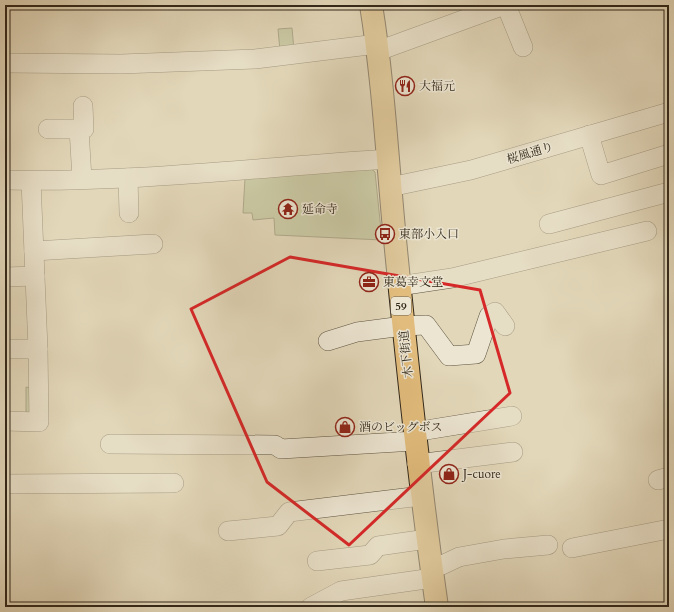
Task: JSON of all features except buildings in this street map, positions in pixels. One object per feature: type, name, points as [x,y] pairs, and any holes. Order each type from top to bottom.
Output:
[{"type":"main road","name":"木下街道","points":[[371,5],[378,47],[414,437],[437,607]]},
{"type":"street","points":[[5,63],[121,64],[255,59],[378,47],[505,5],[524,47]]},
{"type":"street","points":[[48,129],[84,129],[83,106]]},
{"type":"street","name":"桜風通り","points":[[390,187],[471,170],[669,112]]},
{"type":"street","points":[[79,129],[82,179]]},
{"type":"street","points":[[590,135],[601,175],[669,154]]},
{"type":"street","points":[[5,180],[31,181],[128,178],[388,159]]},
{"type":"street","points":[[128,178],[129,213]]},
{"type":"street","points":[[5,421],[39,422],[38,349],[31,181]]},
{"type":"street","points":[[549,224],[669,192]]},
{"type":"street","points":[[399,286],[452,278],[647,232]]},
{"type":"street","points":[[34,251],[153,244]]},
{"type":"street","points":[[5,277],[35,276]]},
{"type":"street","points":[[328,341],[357,332],[403,326],[426,326],[449,356],[476,354],[489,316],[495,312],[505,326]]},
{"type":"street","points":[[5,349],[38,349]]},
{"type":"street","points":[[110,444],[275,445],[281,449],[414,437],[512,416]]},
{"type":"street","points":[[417,464],[513,452]]},
{"type":"street","points":[[5,484],[174,483]]},
{"type":"street","points":[[228,531],[278,526],[289,512],[421,496]]},
{"type":"street","points":[[572,548],[669,529]]},
{"type":"street","points":[[317,561],[370,555],[378,546],[427,539]]},
{"type":"street","points":[[311,607],[341,591],[432,573],[442,565],[459,557],[504,549],[548,545]]},
{"type":"highlighted area","points":[[290,257],[480,290],[510,393],[349,545],[267,482],[191,309]]},
{"type":"green space","points":[[292,28],[294,50],[280,51],[278,29]]},
{"type":"green space","points":[[369,167],[375,172],[382,240],[275,235],[274,218],[253,220],[252,213],[243,213],[245,178]]},
{"type":"green space","points":[[26,387],[32,388],[33,411],[26,415]]},
{"type":"place","name":"大福元","points":[[405,86]]},
{"type":"place","name":"延命寺","points":[[288,209]]},
{"type":"place","name":"東部小入口","points":[[385,234]]},
{"type":"place","name":"東葛幸文堂","points":[[369,282]]},
{"type":"place","name":"酒のビッグボス","points":[[345,427]]},
{"type":"place","name":"J-cuore","points":[[449,474]]}]
